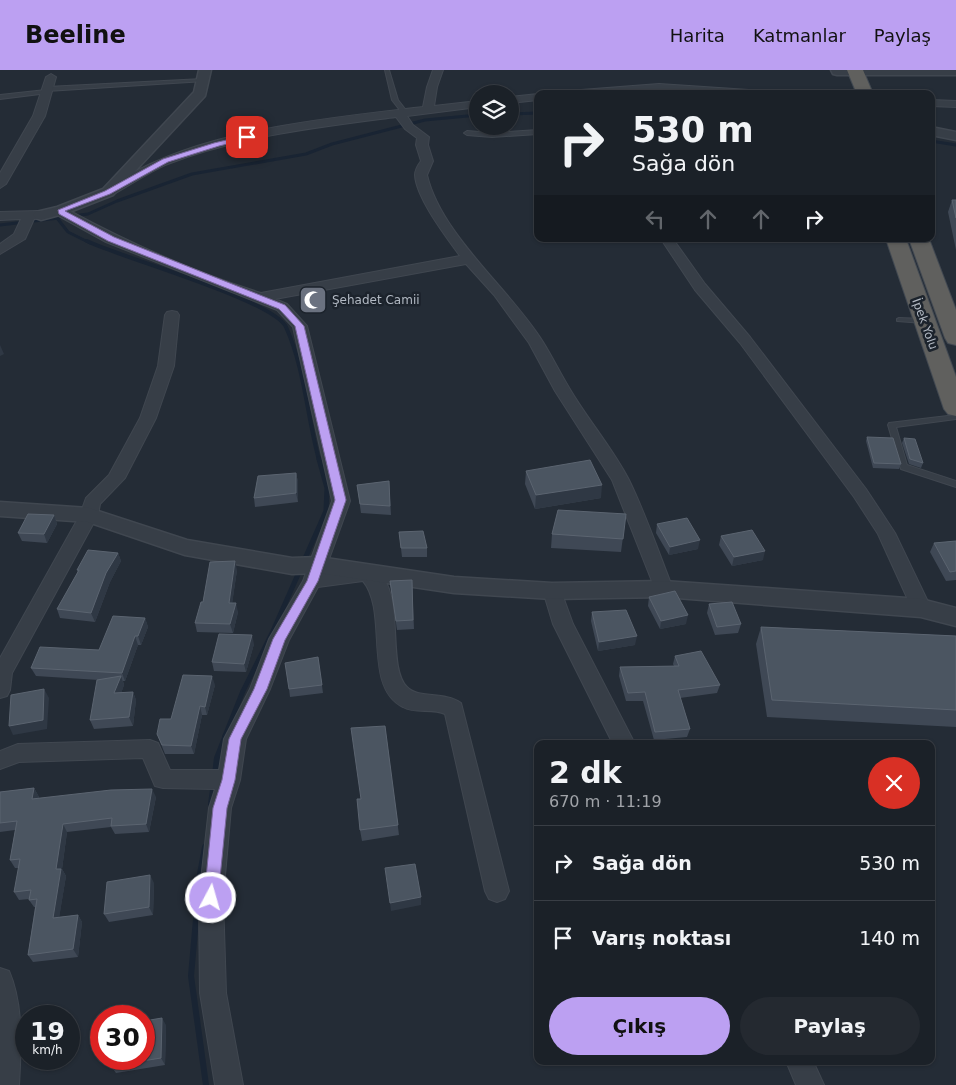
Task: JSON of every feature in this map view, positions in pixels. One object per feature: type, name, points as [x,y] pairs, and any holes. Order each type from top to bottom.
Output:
[{"type":"highway","points":[[837,70],[842,86]]},
{"type":"highway","points":[[855,71],[863,90]]},
{"type":"highway","name":"İpek Yolu","points":[[897,242],[956,409]]},
{"type":"highway","name":"İpek Yolu","points":[[920,242],[952,314],[956,338]]},
{"type":"street","points":[[428,110],[432,87],[438,70]]},
{"type":"street","points":[[837,70],[956,71]]},
{"type":"street","points":[[108,192],[200,94],[204,75]]},
{"type":"street","points":[[0,184],[39,116],[48,86]]},
{"type":"street","points":[[624,90],[659,87],[704,90]]},
{"type":"street","points":[[519,99],[534,97]]},
{"type":"street","points":[[935,103],[956,104]]},
{"type":"street","points":[[0,216],[67,214],[166,160],[217,144],[277,130],[405,121],[428,110],[469,105]]},
{"type":"street","points":[[405,121],[423,137],[422,145],[426,161],[421,173],[423,184],[445,225],[469,259],[499,292],[536,342],[563,391],[620,480],[664,589]]},
{"type":"street","points":[[935,132],[956,136]]},
{"type":"street","points":[[67,214],[111,239],[282,307],[300,326],[341,500],[316,573],[279,639],[260,689],[235,739],[219,780],[220,808],[211,898],[213,993],[229,1085]]},
{"type":"street","points":[[0,250],[20,236],[32,216]]},
{"type":"street","points":[[669,242],[700,287],[745,340],[860,493],[886,532],[921,608]]},
{"type":"street","points":[[260,297],[469,259]]},
{"type":"street","points":[[0,690],[2,673],[89,515],[92,502],[116,478],[148,418],[166,366],[172,315]]},
{"type":"street","points":[[0,510],[89,515],[185,547],[292,566],[316,573],[552,591],[664,589],[921,608],[956,617]]},
{"type":"street","points":[[316,573],[368,574],[372,576],[381,600],[389,656],[388,668],[392,680],[403,699],[447,704],[454,709],[496,891]]},
{"type":"street","points":[[552,591],[563,624],[622,740]]},
{"type":"street","points":[[0,760],[18,753],[150,749],[163,779],[219,780]]},
{"type":"street","points":[[0,980],[5,999],[7,1062],[5,1085]]},
{"type":"street","points":[[801,1065],[810,1085]]},
{"type":"lane","points":[[387,70],[405,121]]},
{"type":"lane","points":[[0,97],[48,86],[204,75]]},
{"type":"lane","points":[[467,133],[492,135],[534,132]]},
{"type":"lane","points":[[899,320],[924,321]]},
{"type":"lane","points":[[956,417],[892,425],[904,467],[956,484]]},
{"type":"building","points":[[952,200],[956,200],[956,218]]},
{"type":"building","points":[[867,437],[893,438],[901,464],[874,463]]},
{"type":"building","points":[[904,438],[915,439],[923,463],[910,459]]},
{"type":"building","points":[[590,460],[602,485],[536,495],[526,471]]},
{"type":"building","points":[[296,473],[296,493],[254,498],[258,476]]},
{"type":"building","points":[[389,481],[390,506],[360,504],[357,485]]},
{"type":"building","points":[[558,510],[626,514],[623,539],[552,534]]},
{"type":"building","points":[[28,514],[54,515],[44,534],[18,533]]},
{"type":"building","points":[[687,518],[700,540],[670,547],[657,524]]},
{"type":"building","points":[[752,530],[765,551],[734,557],[721,536]]},
{"type":"building","points":[[423,531],[427,548],[401,548],[399,532]]},
{"type":"building","points":[[956,541],[956,571],[950,572],[934,543]]},
{"type":"building","points":[[88,550],[118,553],[106,573],[91,613],[57,609],[79,570],[77,570]]},
{"type":"building","points":[[235,561],[229,603],[236,603],[230,624],[195,623],[201,602],[203,602],[210,562]]},
{"type":"building","points":[[412,580],[413,620],[396,621],[390,581]]},
{"type":"building","points":[[675,591],[688,615],[661,621],[649,597]]},
{"type":"building","points":[[732,602],[741,624],[717,627],[709,604]]},
{"type":"building","points":[[626,610],[637,636],[599,642],[592,612]]},
{"type":"building","points":[[113,616],[145,618],[138,636],[135,636],[122,673],[31,668],[40,647],[99,650]]},
{"type":"building","points":[[761,627],[956,636],[956,710],[772,700]]},
{"type":"building","points":[[219,634],[252,635],[244,664],[212,662]]},
{"type":"building","points":[[701,651],[720,685],[678,690],[690,729],[655,732],[645,692],[628,693],[620,667],[679,666],[675,656]]},
{"type":"building","points":[[318,657],[322,685],[289,689],[285,663]]},
{"type":"building","points":[[183,675],[212,676],[205,707],[200,706],[191,746],[162,745],[157,734],[160,719],[171,719]]},
{"type":"building","points":[[121,676],[114,693],[133,692],[129,717],[90,720],[97,680]]},
{"type":"building","points":[[44,689],[43,720],[9,726],[11,695]]},
{"type":"building","points":[[385,726],[398,825],[360,830],[357,799],[361,799],[351,728]]},
{"type":"building","points":[[34,788],[32,799],[111,790],[152,789],[146,824],[111,826],[112,818],[63,824],[56,869],[61,869],[53,918],[78,915],[73,949],[28,955],[37,899],[29,900],[31,890],[14,892],[20,859],[10,860],[17,821],[0,823],[0,792]]},
{"type":"building","points":[[415,864],[421,897],[390,903],[385,868]]},
{"type":"building","points":[[150,875],[149,907],[104,914],[107,882]]},
{"type":"building","points":[[162,1018],[161,1058],[155,1059],[155,1019]]},
{"type":"waterway","points":[[519,114],[534,113]]},
{"type":"waterway","points":[[72,216],[88,214],[117,201],[192,174],[306,154],[332,144],[425,120],[469,116]]},
{"type":"waterway","points":[[935,142],[956,145]]},
{"type":"waterway","points":[[0,225],[57,218]]},
{"type":"waterway","points":[[57,218],[68,232],[90,243]]},
{"type":"waterway","points":[[87,241],[227,292],[275,316],[286,327],[297,359],[319,460]]},
{"type":"waterway","points":[[225,736],[243,691],[273,631],[326,511],[327,488],[319,459]]},
{"type":"waterway","points":[[215,775],[217,758],[226,735]]},
{"type":"waterway","points":[[211,804],[214,783]]},
{"type":"waterway","points":[[205,847],[200,874],[191,976],[206,1085]]},
{"type":"place","name":"Şehadet Camii","points":[[313,300]]},
{"type":"route","points":[[211,898],[220,808],[229,780],[235,739],[260,689],[279,639],[320,565],[341,500],[300,326],[282,307],[111,239],[62,212],[62,210],[108,192],[166,160],[247,137]]}]
